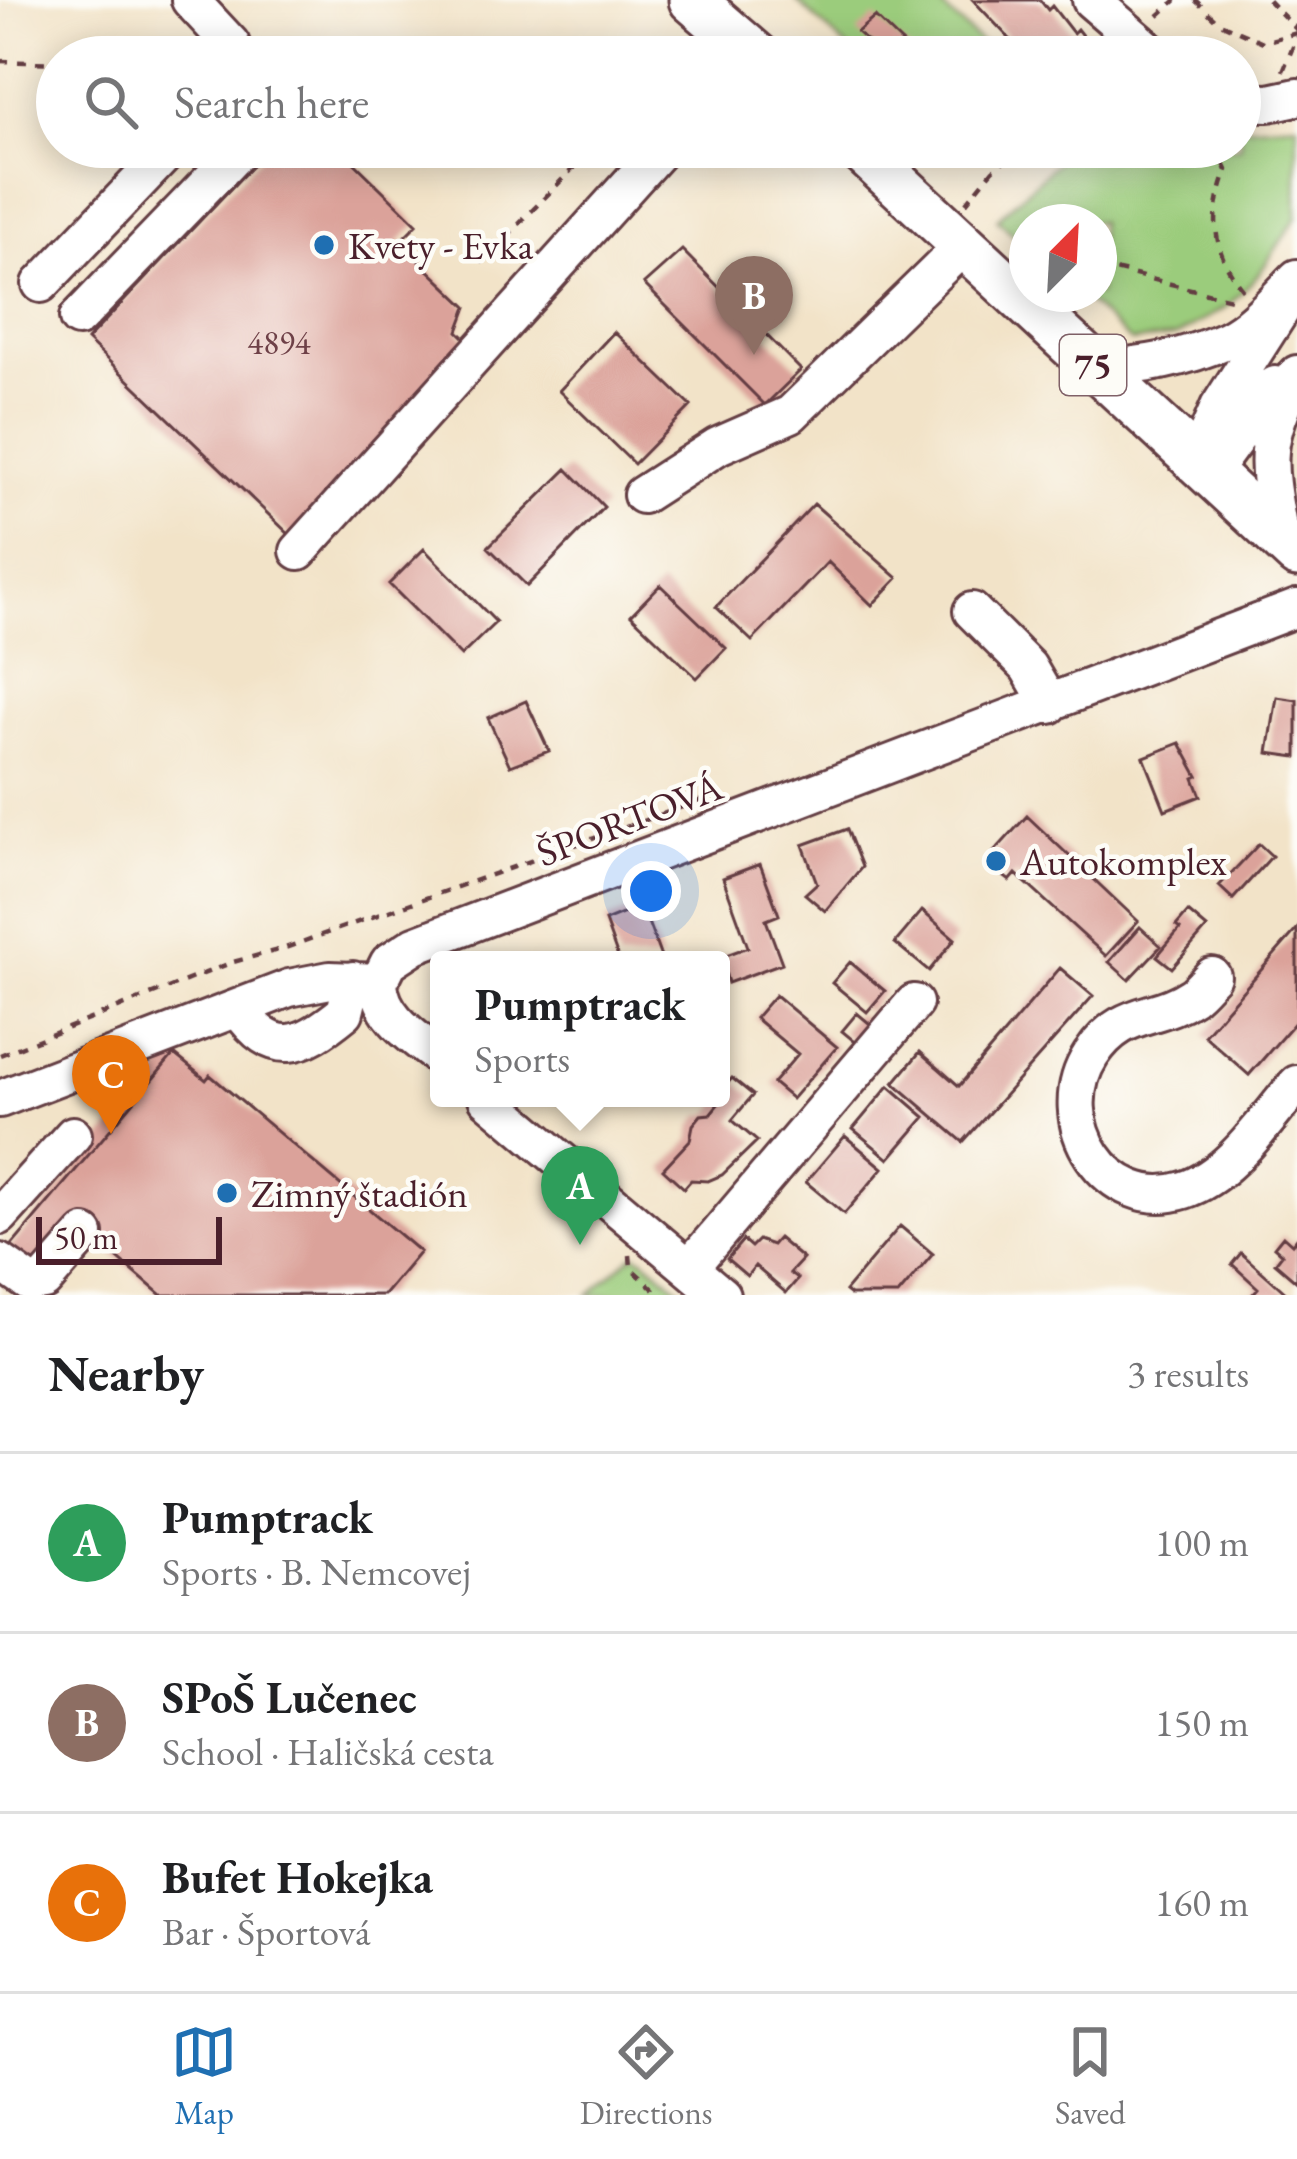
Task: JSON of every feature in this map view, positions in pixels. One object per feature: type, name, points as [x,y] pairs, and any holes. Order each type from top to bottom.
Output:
[{"type":"main road","points":[[692,0],[731,36]]},
{"type":"main road","name":"75","points":[[887,168],[964,225],[1096,368],[1288,546]]},
{"type":"street","points":[[190,0],[224,36]]},
{"type":"street","points":[[1102,4],[1135,36]]},
{"type":"street","points":[[1261,102],[1297,97]]},
{"type":"street","points":[[41,284],[152,168]]},
{"type":"street","points":[[78,318],[223,168]]},
{"type":"street","points":[[299,551],[644,168]]},
{"type":"street","points":[[642,495],[718,446],[791,414],[964,225]]},
{"type":"street","points":[[1096,368],[1138,367],[1228,339],[1297,280]]},
{"type":"street","points":[[1203,468],[1219,407],[1297,280]]},
{"type":"street","points":[[1203,468],[1297,352]]},
{"type":"street","points":[[1288,546],[1267,462],[1273,422],[1297,374]]},
{"type":"street","name":"ŠPORTOVÁ","points":[[238,1008],[253,1030],[266,1039],[298,1044],[345,1012],[366,981],[415,945],[1297,608]]},
{"type":"street","points":[[972,610],[1028,667],[1050,705]]},
{"type":"street","points":[[1212,976],[1191,997],[1127,1018],[1091,1054],[1074,1102],[1080,1139],[1093,1157],[1129,1186],[1170,1193],[1187,1190],[1219,1172],[1297,1084]]},
{"type":"street","points":[[0,1099],[314,981],[366,981],[391,1015],[430,1050]]},
{"type":"street","points":[[689,1268],[914,1003]]},
{"type":"street","points":[[498,1107],[721,1295]]},
{"type":"street","points":[[0,1216],[73,1135]]},
{"type":"street","points":[[0,1262],[30,1283],[44,1281],[85,1234]]},
{"type":"path","points":[[1195,0],[1218,22],[1250,36]]},
{"type":"path","points":[[1261,41],[1297,32],[1268,0]]},
{"type":"path","points":[[0,61],[36,62]]},
{"type":"path","points":[[481,263],[574,168]]},
{"type":"path","points":[[964,225],[995,168]]},
{"type":"path","points":[[1226,168],[1215,203],[1215,240],[1226,270],[1255,304]]},
{"type":"path","points":[[1117,270],[1232,299]]},
{"type":"path","points":[[0,1055],[233,962],[282,949],[704,800]]},
{"type":"path","points":[[119,1113],[148,1080]]},
{"type":"path","points":[[635,1245],[630,1251],[631,1268],[660,1295]]},
{"type":"green space","points":[[796,0],[934,0],[973,36],[835,36]]},
{"type":"green space","points":[[1297,123],[1297,217],[1259,274],[1229,305],[1177,336],[1131,342],[1098,312],[1117,312],[1117,204],[1013,204],[1051,168],[1261,168],[1261,126]]},
{"type":"green space","points":[[1009,208],[1009,230],[997,219]]},
{"type":"green space","points":[[634,1254],[643,1258],[687,1295],[589,1295]]},
{"type":"building","points":[[973,0],[1040,0],[1048,10],[1052,6],[1073,33],[1077,29],[1082,36],[1007,36]]},
{"type":"building","points":[[875,17],[895,36],[861,36],[857,32]]},
{"type":"building","points":[[250,168],[360,168],[417,224],[399,242],[467,307],[458,331],[471,344],[292,537],[87,340]]},
{"type":"building","points":[[682,250],[801,370],[765,405],[644,284]]},
{"type":"building","points":[[614,332],[691,406],[634,464],[559,391]]},
{"type":"building","points":[[567,469],[604,507],[527,586],[488,547]]},
{"type":"building","points":[[814,504],[898,578],[872,605],[828,562],[752,641],[716,607]]},
{"type":"building","points":[[424,549],[496,622],[461,656],[389,584]]},
{"type":"building","points":[[660,585],[726,648],[697,678],[631,615]]},
{"type":"building","points":[[1277,697],[1297,700],[1297,757],[1268,753]]},
{"type":"building","points":[[526,701],[549,751],[510,766],[488,718]]},
{"type":"building","points":[[1180,743],[1198,776],[1194,778],[1201,796],[1165,810],[1144,757]]},
{"type":"building","points":[[1027,816],[1138,921],[1106,956],[1016,874],[1010,881],[994,869],[993,853]]},
{"type":"building","points":[[847,829],[862,867],[825,911],[805,894],[817,883],[803,845]]},
{"type":"building","points":[[1259,844],[1272,856],[1233,899],[1219,886]]},
{"type":"building","points":[[760,864],[779,915],[766,920],[782,963],[730,982],[730,954],[748,947],[723,878]]},
{"type":"building","points":[[642,906],[659,951],[616,951],[605,921]]},
{"type":"building","points":[[922,911],[955,939],[929,971],[895,943]]},
{"type":"building","points":[[1188,912],[1207,928],[1172,968],[1157,956]]},
{"type":"building","points":[[1140,927],[1161,946],[1129,980],[1109,962]]},
{"type":"building","points":[[1297,929],[1297,1020],[1249,1075],[1204,1035]]},
{"type":"building","points":[[850,962],[885,991],[867,1012],[832,983]]},
{"type":"building","points":[[1060,968],[1093,996],[963,1142],[894,1083],[920,1052],[959,1086]]},
{"type":"building","points":[[775,995],[837,1047],[792,1099],[773,1083],[798,1054],[755,1018]]},
{"type":"building","points":[[857,1013],[875,1028],[860,1046],[842,1031]]},
{"type":"building","name":"Zimný štadión","points":[[174,1054],[206,1080],[210,1075],[420,1252],[384,1295],[161,1295],[79,1225],[63,1244],[57,1238],[30,1269],[8,1250]]},
{"type":"building","points":[[730,1080],[753,1095],[732,1120],[757,1141],[722,1175],[708,1181],[691,1180],[684,1188],[663,1169],[690,1140],[701,1115],[716,1107],[730,1107]]},
{"type":"building","points":[[889,1086],[925,1117],[889,1159],[853,1129]]},
{"type":"building","points":[[845,1136],[883,1168],[844,1214],[806,1182]]},
{"type":"building","points":[[900,1226],[933,1254],[898,1295],[850,1295],[845,1291]]},
{"type":"building","points":[[1283,1236],[1292,1244],[1297,1238],[1297,1282],[1275,1263],[1282,1254],[1274,1247]]},
{"type":"building","points":[[778,1238],[803,1259],[790,1273],[798,1279],[786,1293],[755,1266],[747,1276],[727,1259],[743,1240],[751,1247],[758,1240],[772,1245]]},
{"type":"building","points":[[1241,1253],[1288,1295],[1252,1295],[1258,1288],[1232,1264]]},
{"type":"place","name":"Kvety - Evka","points":[[324,245]]},
{"type":"place","name":"SPoŠ Lučenec","points":[[754,355]]},
{"type":"place","name":"Autokomplex","points":[[996,861]]},
{"type":"place","name":"Bufet Hokejka","points":[[111,1134]]},
{"type":"place","name":"Zimný štadión","points":[[227,1193]]},
{"type":"place","name":"Pumptrack","points":[[580,1245]]}]
